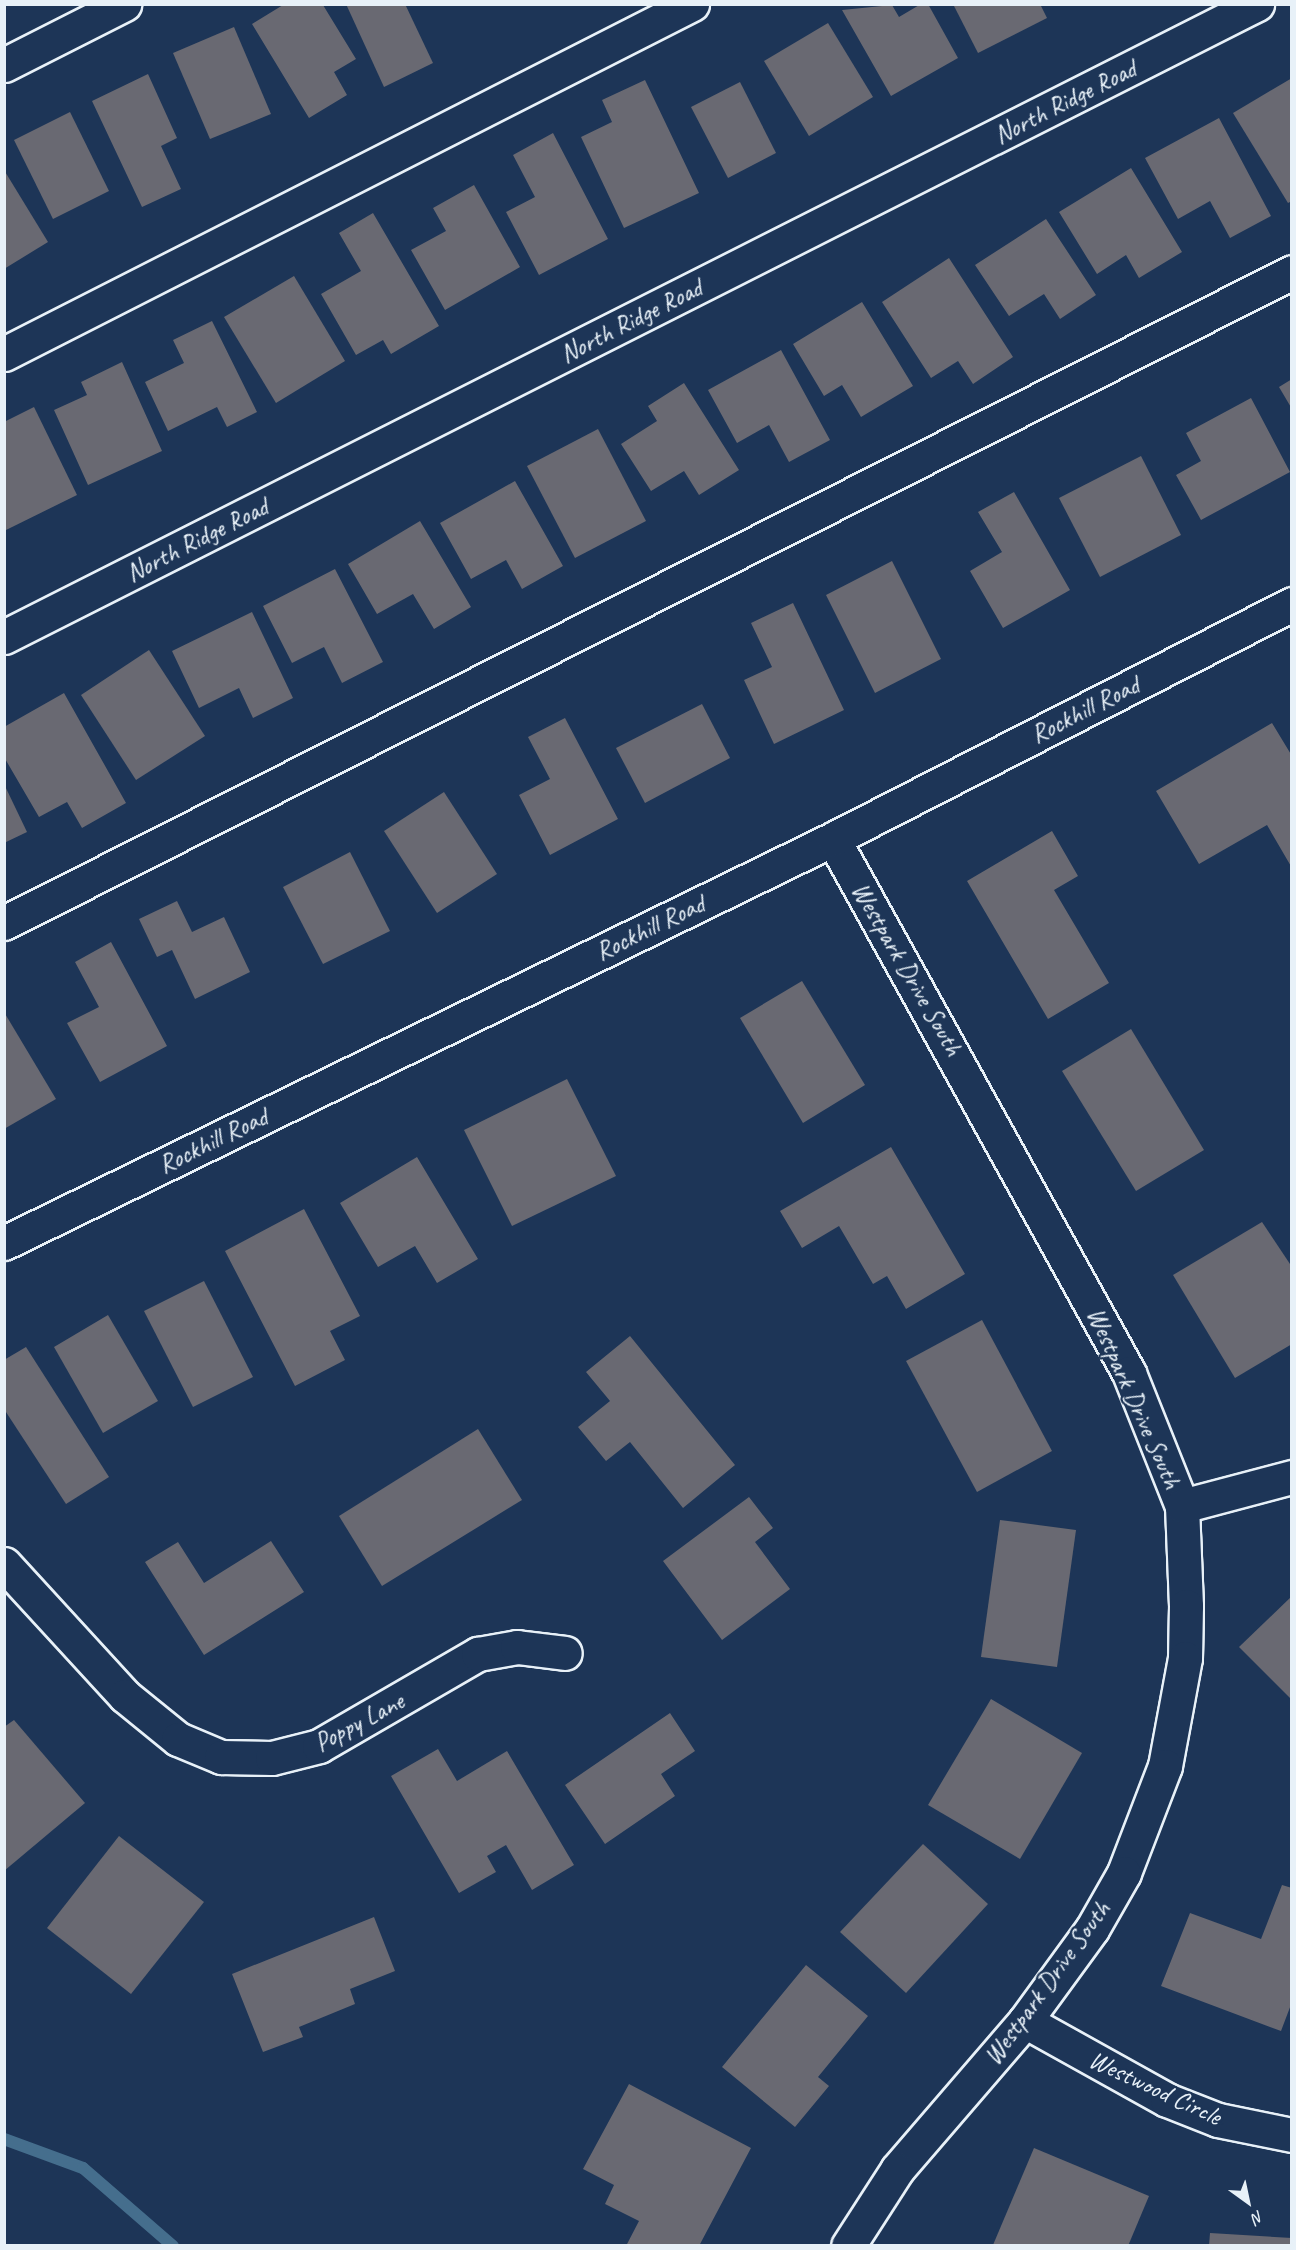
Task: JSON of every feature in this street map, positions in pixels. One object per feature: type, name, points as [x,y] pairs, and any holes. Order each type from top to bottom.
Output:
[{"type":"street","points":[[4,65],[124,4]]},
{"type":"street","points":[[4,354],[692,4]]},
{"type":"street","name":"North Ridge Road","points":[[4,637],[1257,4]]},
{"type":"street","points":[[4,923],[1292,272]]},
{"type":"street","name":"Rockhill Road","points":[[4,1243],[833,839],[1292,604]]},
{"type":"street","name":"Westpark Drive South","points":[[833,839],[1077,1274],[1164,1450],[1182,1506],[1185,1658],[1162,1776],[1124,1874],[1092,1929],[1024,2021],[897,2170],[848,2246]]},
{"type":"street","points":[[1182,1506],[1292,1477]]},
{"type":"street","name":"Poppy Lane","points":[[4,1564],[125,1696],[178,1739],[221,1757],[272,1758],[319,1746],[478,1654],[517,1647],[565,1653]]},
{"type":"street","name":"Westwood Circle","points":[[1024,2021],[1167,2100],[1218,2120],[1292,2136]]},
{"type":"building","points":[[346,4],[405,4],[433,63],[384,87]]},
{"type":"building","points":[[921,4],[928,4],[958,58],[891,96],[842,10],[892,5],[899,17]]},
{"type":"building","points":[[953,4],[1040,4],[1047,18],[978,53]]},
{"type":"building","points":[[283,5],[323,5],[356,59],[334,72],[347,95],[309,118],[252,24]]},
{"type":"building","points":[[828,23],[873,97],[809,136],[764,61]]},
{"type":"building","points":[[234,27],[271,114],[210,139],[173,53]]},
{"type":"building","points":[[148,74],[177,138],[161,146],[181,189],[142,207],[92,101]]},
{"type":"building","points":[[1292,78],[1292,201],[1288,203],[1233,113]]},
{"type":"building","points":[[645,80],[699,193],[624,228],[581,137],[612,122],[602,100]]},
{"type":"building","points":[[740,82],[776,153],[728,178],[691,107]]},
{"type":"building","points":[[70,112],[109,191],[53,219],[14,140]]},
{"type":"building","points":[[1219,118],[1271,216],[1230,238],[1210,201],[1178,219],[1145,158]]},
{"type":"building","points":[[553,133],[608,239],[539,275],[506,212],[535,197],[513,155]]},
{"type":"building","points":[[1131,168],[1182,252],[1139,278],[1126,255],[1097,274],[1059,212]]},
{"type":"building","points":[[4,170],[48,242],[4,269]]},
{"type":"building","points":[[474,185],[520,267],[445,310],[411,250],[446,231],[433,208]]},
{"type":"building","points":[[373,213],[439,326],[391,354],[383,340],[356,355],[321,294],[361,271],[339,233]]},
{"type":"building","points":[[1046,219],[1096,295],[1060,319],[1044,294],[1009,316],[975,265]]},
{"type":"building","points":[[949,258],[1013,357],[973,384],[958,361],[931,378],[882,302]]},
{"type":"building","points":[[294,276],[345,361],[276,403],[224,317]]},
{"type":"building","points":[[862,302],[913,386],[861,417],[842,385],[824,396],[793,344]]},
{"type":"building","points":[[212,321],[257,412],[227,427],[217,407],[168,431],[145,382],[184,363],[173,340]]},
{"type":"building","points":[[781,350],[830,440],[789,462],[769,425],[737,443],[708,390]]},
{"type":"building","points":[[122,362],[162,451],[88,485],[54,410],[87,395],[81,382]]},
{"type":"building","points":[[1292,379],[1292,409],[1279,387]]},
{"type":"building","points":[[684,383],[739,470],[699,495],[684,471],[651,491],[621,444],[657,421],[648,406]]},
{"type":"building","points":[[1251,398],[1290,472],[1201,520],[1176,475],[1201,461],[1186,433]]},
{"type":"building","points":[[34,407],[77,495],[4,531],[4,422]]},
{"type":"building","points":[[598,429],[646,521],[575,558],[527,466]]},
{"type":"building","points":[[1141,456],[1181,535],[1100,577],[1059,498]]},
{"type":"building","points":[[515,481],[563,566],[522,589],[506,560],[471,579],[440,523]]},
{"type":"building","points":[[1014,492],[1070,590],[1003,628],[970,571],[1002,552],[978,512]]},
{"type":"building","points":[[420,521],[471,607],[434,629],[413,594],[377,614],[348,564]]},
{"type":"building","points":[[892,561],[941,659],[875,693],[826,595]]},
{"type":"building","points":[[335,569],[383,662],[342,683],[324,647],[292,663],[263,606]]},
{"type":"building","points":[[793,603],[844,710],[774,744],[744,680],[772,667],[751,623]]},
{"type":"building","points":[[252,612],[293,698],[253,718],[239,688],[199,708],[172,651]]},
{"type":"building","points":[[149,650],[205,736],[136,780],[81,695]]},
{"type":"building","points":[[64,693],[126,803],[82,828],[67,802],[39,817],[4,757],[4,727]]},
{"type":"building","points":[[702,704],[730,758],[645,803],[616,748]]},
{"type":"building","points":[[565,718],[618,819],[550,855],[519,795],[550,779],[528,737]]},
{"type":"building","points":[[1272,723],[1292,756],[1292,868],[1267,825],[1199,864],[1156,791]]},
{"type":"building","points":[[4,784],[27,832],[4,843]]},
{"type":"building","points":[[444,792],[497,874],[437,913],[384,831]]},
{"type":"building","points":[[1052,831],[1078,876],[1054,890],[1109,983],[1048,1019],[967,881]]},
{"type":"building","points":[[350,852],[390,931],[323,964],[283,887]]},
{"type":"building","points":[[177,901],[192,932],[224,917],[250,972],[195,999],[172,950],[157,957],[139,919]]},
{"type":"building","points":[[111,942],[167,1046],[100,1082],[67,1023],[99,1007],[75,962]]},
{"type":"building","points":[[802,981],[865,1085],[803,1123],[740,1018]]},
{"type":"building","points":[[4,1012],[56,1099],[4,1129]]},
{"type":"building","points":[[1131,1029],[1204,1150],[1136,1191],[1062,1071]]},
{"type":"building","points":[[567,1079],[616,1176],[512,1226],[464,1130]]},
{"type":"building","points":[[891,1147],[965,1274],[906,1309],[887,1276],[873,1284],[839,1226],[802,1248],[780,1211]]},
{"type":"building","points":[[417,1157],[478,1259],[437,1283],[415,1246],[378,1267],[340,1203]]},
{"type":"building","points":[[304,1209],[360,1316],[330,1331],[345,1360],[295,1386],[225,1251]]},
{"type":"building","points":[[1262,1222],[1292,1267],[1292,1344],[1235,1378],[1173,1275]]},
{"type":"building","points":[[204,1281],[253,1377],[193,1407],[144,1311]]},
{"type":"building","points":[[108,1315],[158,1401],[103,1433],[54,1347]]},
{"type":"building","points":[[982,1320],[1052,1451],[977,1492],[906,1361]]},
{"type":"building","points":[[630,1336],[735,1465],[683,1508],[630,1442],[606,1461],[578,1427],[610,1401],[586,1372]]},
{"type":"building","points":[[26,1347],[109,1477],[66,1504],[4,1409],[4,1360]]},
{"type":"building","points":[[478,1429],[522,1500],[382,1586],[339,1516]]},
{"type":"building","points":[[749,1497],[773,1528],[755,1542],[790,1589],[722,1640],[663,1561]]},
{"type":"building","points":[[1000,1520],[1076,1530],[1057,1667],[981,1657]]},
{"type":"building","points":[[271,1541],[304,1592],[204,1655],[145,1562],[178,1542],[204,1583]]},
{"type":"building","points":[[1292,1596],[1292,1700],[1239,1647]]},
{"type":"building","points":[[991,1699],[1082,1753],[1020,1859],[928,1805]]},
{"type":"building","points":[[670,1713],[695,1751],[661,1774],[675,1796],[605,1844],[565,1785]]},
{"type":"building","points":[[14,1720],[85,1803],[4,1871],[4,1727]]},
{"type":"building","points":[[438,1749],[457,1781],[507,1751],[574,1865],[532,1890],[506,1845],[487,1856],[496,1872],[459,1893],[391,1776]]},
{"type":"building","points":[[119,1836],[204,1902],[131,1994],[47,1928]]},
{"type":"building","points":[[923,1844],[988,1904],[906,1993],[840,1932]]},
{"type":"building","points":[[1282,1885],[1292,1888],[1292,2002],[1281,2031],[1161,1986],[1190,1913],[1261,1939]]},
{"type":"building","points":[[374,1917],[395,1971],[350,1989],[355,2004],[299,2027],[303,2037],[263,2052],[232,1974]]},
{"type":"building","points":[[806,1965],[868,2016],[818,2077],[829,2086],[795,2127],[722,2067]]},
{"type":"building","points":[[629,2084],[751,2148],[699,2246],[626,2246],[639,2221],[605,2204],[614,2185],[583,2169]]},
{"type":"building","points":[[1034,2148],[1149,2196],[1128,2246],[993,2245]]},
{"type":"building","points":[[1210,2233],[1292,2238],[1292,2246],[1209,2246]]},
{"type":"waterway","points":[[4,2139],[83,2168],[173,2246]]}]
